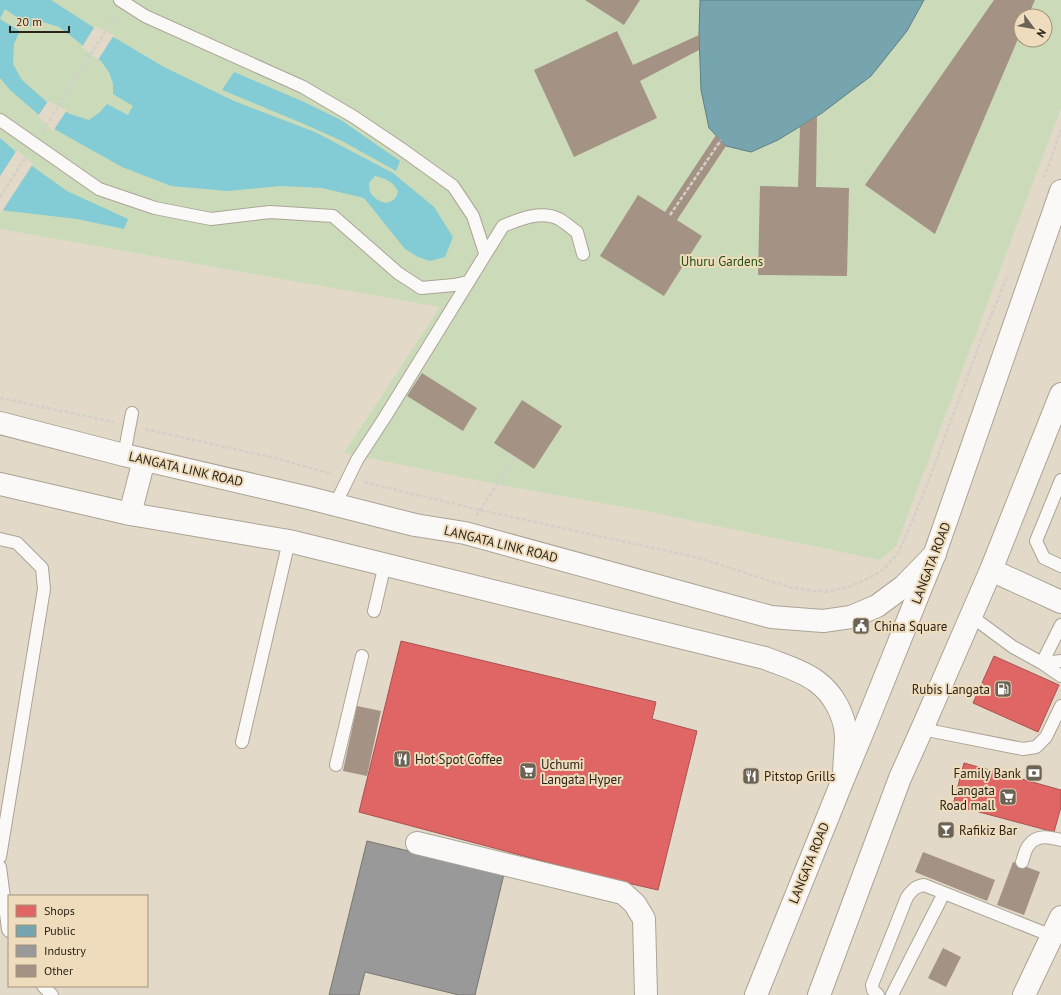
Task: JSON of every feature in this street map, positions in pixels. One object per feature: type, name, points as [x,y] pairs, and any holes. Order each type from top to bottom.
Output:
[{"type":"street","name":"LANGATA ROAD","points":[[756,995],[936,553],[1052,185]]},
{"type":"street","points":[[819,995],[900,778],[991,570],[1061,394]]},
{"type":"street","name":"LANGATA LINK ROAD","points":[[0,423],[415,525],[465,533],[771,617],[823,621],[851,617],[877,606],[904,586],[936,553]]},
{"type":"street","points":[[130,514],[134,457]]},
{"type":"street","points":[[0,484],[130,514],[289,541],[765,658],[798,671],[816,681],[828,692],[836,703],[844,723],[846,736],[844,777]]},
{"type":"street","points":[[991,570],[1061,602]]},
{"type":"street","points":[[417,843],[623,893],[635,904],[644,919],[646,995]]},
{"type":"street","points":[[1024,995],[1056,926]]},
{"type":"lane","points":[[122,1],[145,16],[303,87],[354,117],[400,148],[453,186],[473,216],[485,253]]},
{"type":"lane","points":[[0,120],[99,189],[155,208],[212,219],[270,212],[333,216],[398,273],[421,288],[454,285],[468,282]]},
{"type":"lane","points":[[336,505],[357,460],[503,226],[522,218],[544,215],[559,219],[577,232],[583,254]]},
{"type":"lane","points":[[132,413],[130,425],[134,457]]},
{"type":"lane","points":[[1061,480],[1036,541],[1044,558],[1061,566]]},
{"type":"lane","points":[[0,539],[17,543],[42,568],[44,589],[0,857]]},
{"type":"lane","points":[[242,742],[289,541]]},
{"type":"lane","points":[[374,611],[385,564]]},
{"type":"lane","points":[[971,616],[1013,648],[1042,662],[1061,676]]},
{"type":"lane","points":[[1042,662],[1061,626]]},
{"type":"lane","points":[[336,765],[362,656]]},
{"type":"lane","points":[[1042,662],[1061,661]]},
{"type":"lane","points":[[922,729],[1023,749],[1036,746],[1046,737],[1061,706]]},
{"type":"lane","points":[[1022,862],[1028,845],[1036,838],[1049,837],[1061,840]]},
{"type":"lane","points":[[0,866],[8,924]]},
{"type":"lane","points":[[878,995],[873,990],[872,985],[907,897],[912,890],[919,886],[924,885],[944,893],[1056,926]]},
{"type":"lane","points":[[892,995],[944,893]]},
{"type":"lane","points":[[44,987],[52,995]]},
{"type":"path","points":[[0,197],[35,144],[122,1]]},
{"type":"path","points":[[1052,185],[1061,130]]},
{"type":"path","points":[[670,216],[721,140]]},
{"type":"path","points":[[0,398],[130,425],[279,459],[348,478],[480,510],[699,558],[792,588],[826,592],[851,586],[871,577],[884,569],[899,552],[924,493],[1009,271]]},
{"type":"path","points":[[465,533],[515,457]]},
{"type":"green space","name":"Uhuru Gardens","points":[[0,0],[1061,0],[1061,108],[896,546],[880,560],[646,511],[506,486],[344,453],[440,307],[0,229]]},
{"type":"water","points":[[0,0],[51,0],[93,27],[115,38],[164,67],[234,101],[315,132],[393,173],[434,207],[453,237],[445,257],[430,261],[418,257],[405,249],[364,198],[322,188],[281,186],[228,191],[171,186],[122,167],[56,130],[10,90],[0,78]],"holes":[[[5,9],[31,27],[43,22],[59,27],[101,61],[109,72],[113,84],[113,94],[133,106],[128,115],[107,104],[99,113],[89,120],[70,114],[47,102],[22,80],[13,64],[14,44],[20,31],[0,19]],[[375,176],[389,181],[398,191],[396,197],[390,202],[382,202],[372,195],[369,183]]]},
{"type":"water","points":[[234,72],[304,102],[341,120],[400,161],[396,171],[342,141],[222,90]]},
{"type":"water","points":[[0,138],[32,166],[67,191],[128,219],[124,229],[77,219],[0,210]]},
{"type":"pier","points":[[95,26],[114,35],[98,60],[82,47]]},
{"type":"pier","points":[[48,101],[67,110],[53,131],[38,116]]},
{"type":"pier","points":[[17,150],[33,164],[0,213],[0,176]]},
{"type":"building: Shops","name":"Uchumi Langata Hyper","points":[[401,641],[656,702],[652,719],[697,731],[658,890],[610,879],[359,812]]},
{"type":"building: Shops","points":[[994,656],[1059,685],[1038,732],[973,703]]},
{"type":"building: Shops","name":"Langata Road mall","points":[[964,763],[1061,790],[1061,807],[1054,832],[953,805]]},
{"type":"building: Public","points":[[700,0],[924,0],[907,31],[871,76],[822,113],[778,140],[751,152],[726,146],[709,128],[701,90],[699,35]]},
{"type":"building: Industry","points":[[367,841],[504,874],[475,995],[459,995],[365,972],[359,995],[329,995]]},
{"type":"building: Other","points":[[585,0],[640,0],[624,25]]},
{"type":"building: Other","points":[[994,0],[1035,0],[1032,8],[1013,8],[1014,48],[935,234],[865,185]]},
{"type":"building: Other","points":[[617,31],[633,65],[699,35],[699,50],[640,81],[657,118],[574,157],[534,70]]},
{"type":"building: Other","points":[[817,116],[816,187],[849,188],[847,276],[758,275],[760,186],[798,187],[800,127]]},
{"type":"building: Other","points":[[716,135],[726,146],[677,220],[702,236],[664,296],[600,256],[638,195],[665,212]]},
{"type":"building: Other","points":[[422,373],[477,408],[463,431],[407,396]]},
{"type":"building: Other","points":[[522,400],[562,426],[534,469],[494,443]]},
{"type":"building: Other","points":[[357,706],[381,711],[367,776],[343,771]]},
{"type":"building: Other","points":[[923,852],[995,880],[987,901],[915,872]]},
{"type":"building: Other","points":[[1013,862],[1040,872],[1024,915],[997,905]]},
{"type":"building: Other","points":[[943,948],[961,957],[946,987],[928,978]]},
{"type":"place","name":"China Square","points":[[861,626]]},
{"type":"place","name":"Rubis Langata","points":[[1003,689]]},
{"type":"place","name":"Hot Spot Coffee","points":[[402,759]]},
{"type":"place","name":"Uchumi Langata Hyper","points":[[528,771]]},
{"type":"place","name":"Family Bank","points":[[1034,773]]},
{"type":"place","name":"Pitstop Grills","points":[[751,776]]},
{"type":"place","name":"Langata Road mall","points":[[1008,797]]},
{"type":"place","name":"Rafikiz Bar","points":[[946,830]]}]
